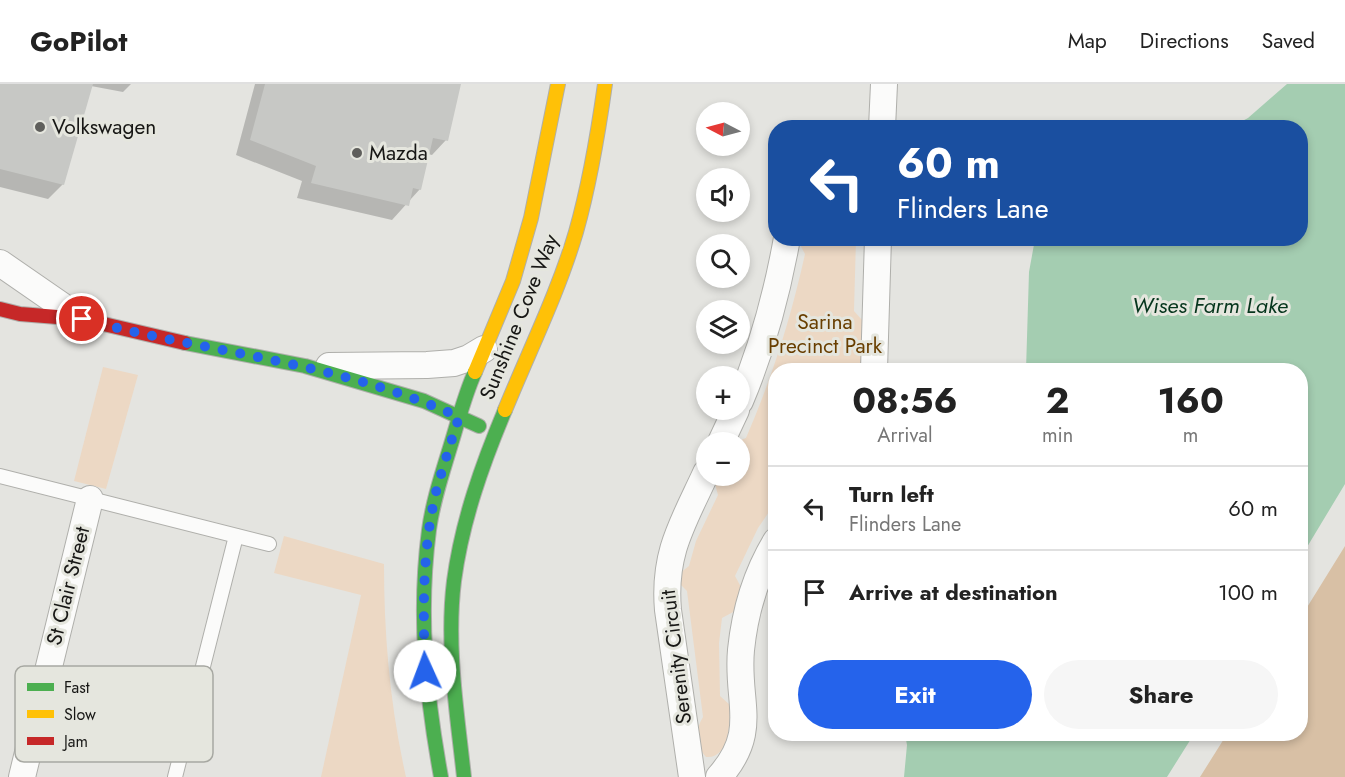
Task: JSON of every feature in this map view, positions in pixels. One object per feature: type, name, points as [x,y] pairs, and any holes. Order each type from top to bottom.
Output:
[{"type":"street","name":"Sunshine Cove Way","points":[[464,777],[452,644],[454,582],[458,554],[471,504],[495,433],[521,375],[570,251],[588,185],[605,84]]},
{"type":"street","points":[[882,120],[884,84]]},
{"type":"street","name":"Sunshine Cove Way","points":[[441,777],[432,729],[427,682],[423,603],[429,530],[436,492],[467,390],[513,280],[531,219],[557,86]]},
{"type":"street","points":[[750,372],[779,283],[786,246]]},
{"type":"street","points":[[874,363],[878,246]]},
{"type":"street","points":[[0,263],[82,319]]},
{"type":"street","points":[[0,309],[20,314],[82,319],[154,337],[305,366],[424,401],[495,433]]},
{"type":"street","points":[[305,366],[446,363],[469,358],[484,349]]},
{"type":"street","name":"Serenity Circuit","points":[[692,777],[668,610],[666,579],[674,542],[700,486]]},
{"type":"street","name":"St Clair Street","points":[[49,666],[90,499]]},
{"type":"street","points":[[719,777],[732,760],[742,735],[744,721],[741,656],[746,616],[758,576],[768,557]]},
{"type":"street","name":"St Clair Street","points":[[22,777],[26,762]]},
{"type":"lane","name":"St Clair Street","points":[[0,476],[269,544]]},
{"type":"lane","points":[[203,666],[236,536]]},
{"type":"lane","points":[[175,777],[179,762]]},
{"type":"green space","name":"Sarina Precinct Park","points":[[801,246],[856,246],[854,311],[862,320],[861,363],[775,363],[794,301],[805,254]]},
{"type":"green space","points":[[103,367],[138,375],[106,489],[74,481]]},
{"type":"green space","name":"Sarina Precinct Park","points":[[768,382],[768,513],[758,528],[735,576],[741,587],[735,611],[722,618],[719,643],[720,696],[730,705],[729,729],[720,752],[706,757],[697,737],[703,717],[687,591],[678,582],[680,573],[689,566],[696,541],[718,495],[716,486],[750,486],[748,432]]},
{"type":"green space","points":[[284,536],[384,564],[389,671],[406,777],[321,777],[361,595],[274,573]]},
{"type":"shaded area","points":[[1345,546],[1345,777],[1200,777],[1223,741],[1308,741],[1308,606]]},
{"type":"water","name":"Wises Farm Lake","points":[[1287,84],[1345,84],[1345,484],[1308,545],[1308,363],[1026,363],[1029,272],[1034,246],[1308,246],[1308,120],[1244,120]]},
{"type":"water","points":[[906,741],[1190,741],[1167,777],[904,777]]},
{"type":"building","name":"Volkswagen","points":[[0,84],[93,84],[64,185],[0,169]]},
{"type":"building","name":"Mazda","points":[[265,84],[461,84],[448,141],[433,138],[421,190],[413,188],[409,206],[311,183],[316,166],[250,140]]},
{"type":"traffic: fast","points":[[185,343],[305,366],[424,401],[479,426]]},
{"type":"traffic: fast","points":[[441,777],[431,716],[425,654],[426,561],[429,530],[436,497],[462,406],[475,372]]},
{"type":"traffic: fast","points":[[464,777],[452,654],[454,581],[462,537],[474,494],[505,410]]},
{"type":"traffic: slow","points":[[475,372],[513,281],[531,218],[558,84]]},
{"type":"traffic: slow","points":[[505,410],[569,255],[593,158],[605,84]]},
{"type":"traffic: jam","points":[[0,309],[20,314],[82,319],[185,343]]},
{"type":"place","name":"Volkswagen","points":[[40,127]]},
{"type":"place","name":"Mazda","points":[[357,153]]},
{"type":"route","points":[[82,319],[154,337],[305,366],[424,401],[459,417],[436,492],[429,530],[423,603],[425,671]]}]
